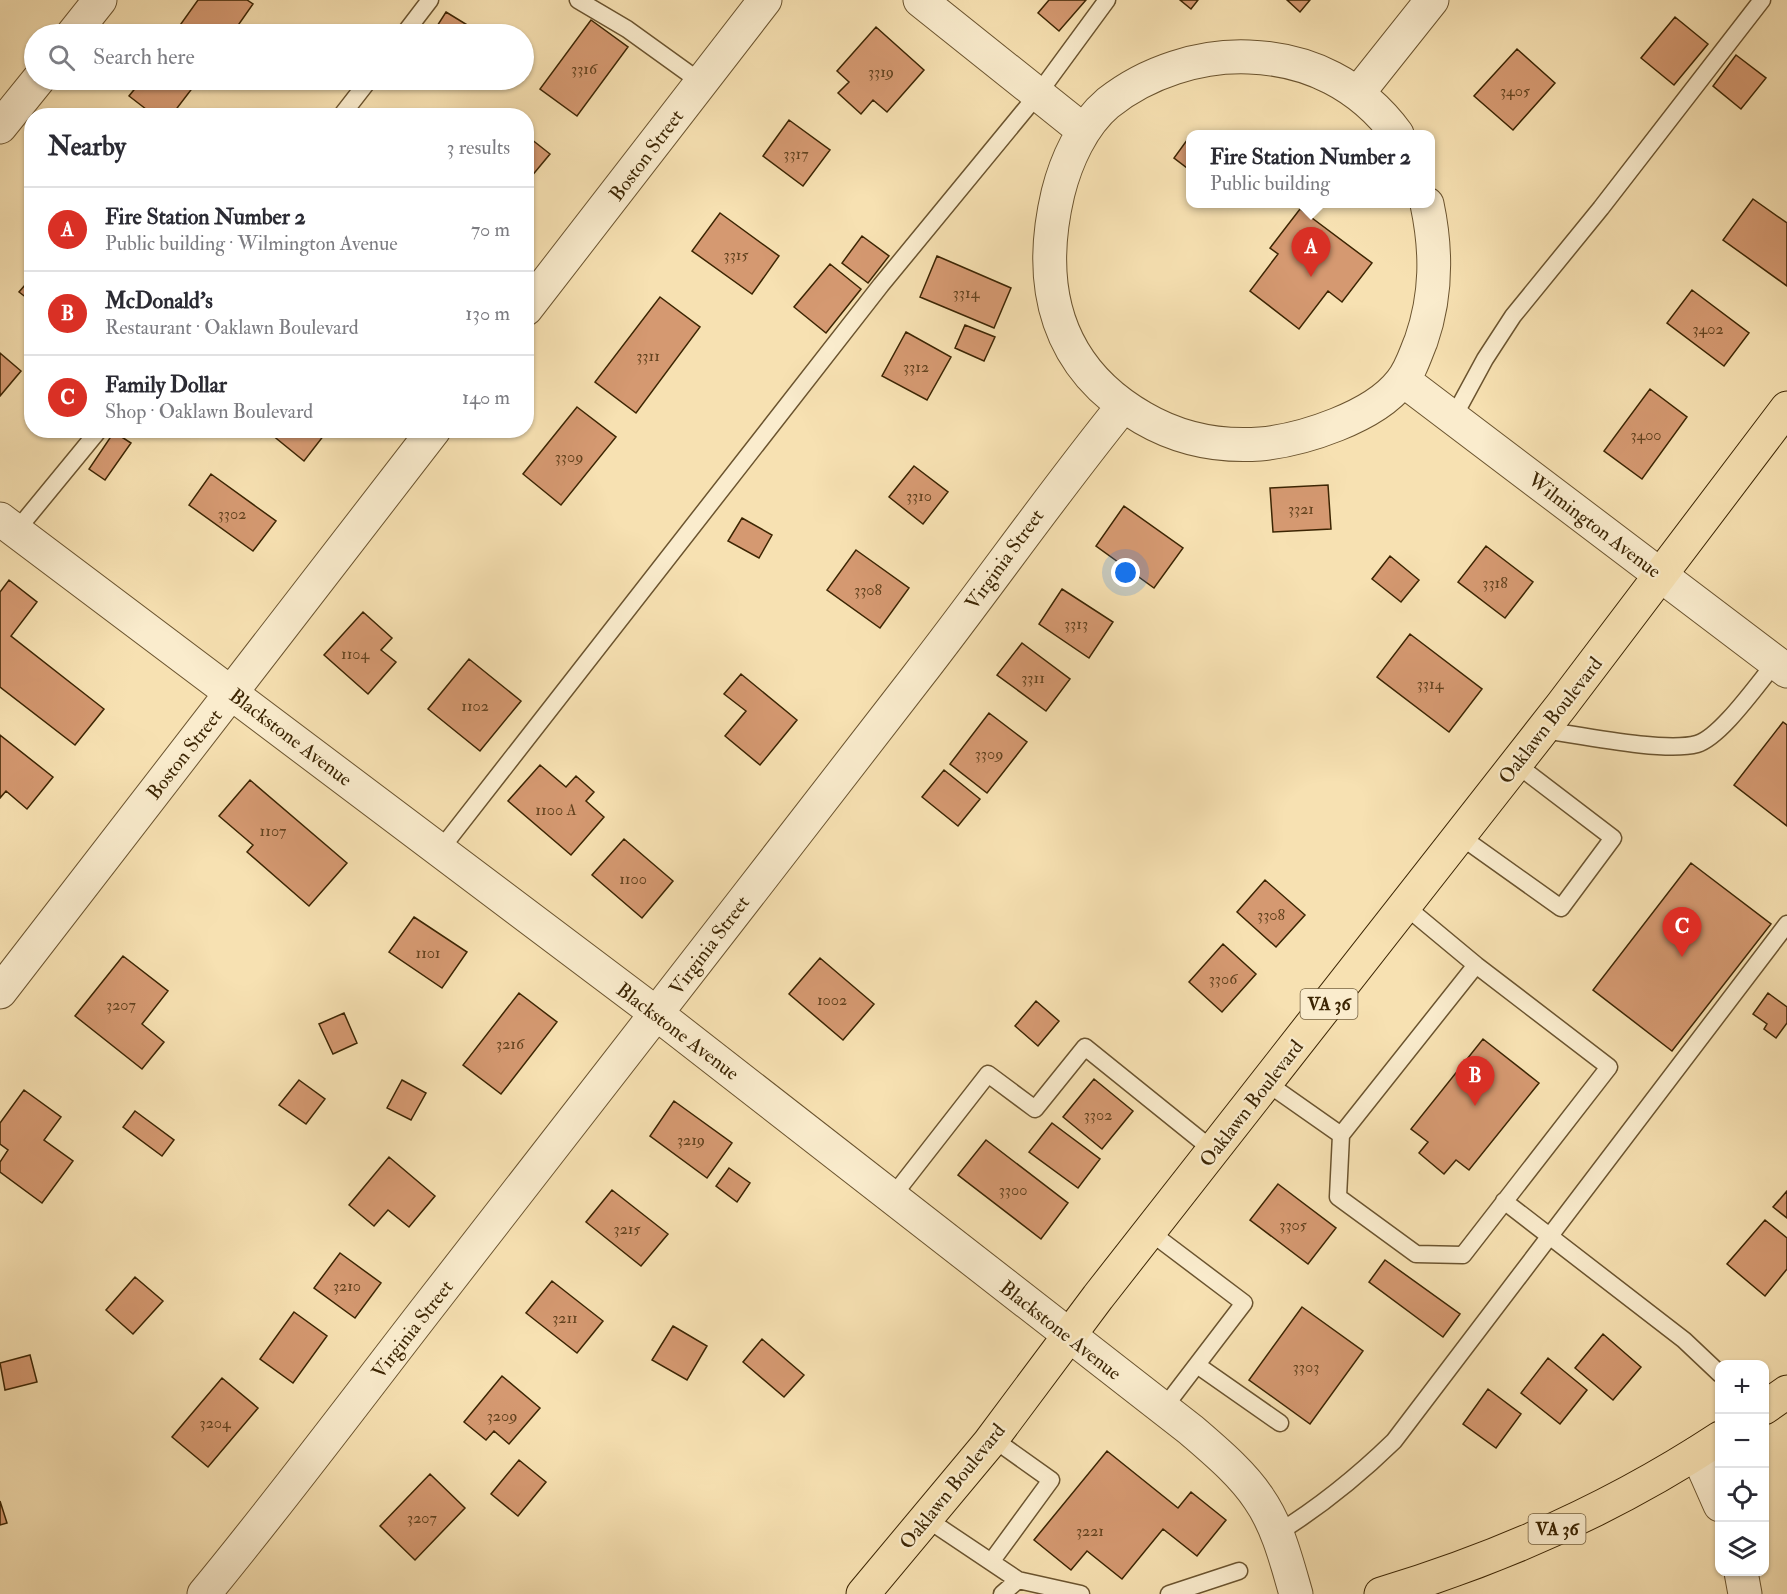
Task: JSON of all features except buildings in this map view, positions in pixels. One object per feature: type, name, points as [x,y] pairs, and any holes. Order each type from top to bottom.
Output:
[{"type":"highway","name":"Oaklawn Boulevard","points":[[863,1594],[992,1438],[1069,1336],[1543,730],[1787,408]]},
{"type":"highway","points":[[1769,1405],[1787,1392]]},
{"type":"highway","name":"VA 36","points":[[1381,1594],[1534,1540],[1617,1500],[1708,1446]]},
{"type":"street","points":[[81,24],[100,0]]},
{"type":"street","name":"Boston Street","points":[[534,299],[765,0]]},
{"type":"street","points":[[920,0],[1084,132]]},
{"type":"street","points":[[1358,93],[1432,0]]},
{"type":"street","points":[[1393,130],[1384,117],[1358,93],[1316,69],[1288,60],[1229,56],[1180,65],[1142,81],[1107,104],[1084,132],[1064,171],[1050,228],[1047,265],[1054,309],[1068,344],[1089,375],[1123,406],[1166,431],[1204,442],[1243,445],[1278,442],[1320,432],[1359,414],[1395,390],[1412,364],[1430,314],[1435,272],[1434,237],[1428,208]]},
{"type":"street","points":[[0,127],[30,90]]},
{"type":"street","name":"Wilmington Avenue","points":[[1403,380],[1781,666]]},
{"type":"street","name":"Virginia Street","points":[[204,1594],[271,1512],[657,1014],[789,839],[919,675],[1055,490],[1123,406]]},
{"type":"street","name":"Boston Street","points":[[0,992],[428,438]]},
{"type":"street","name":"Blackstone Avenue","points":[[8,525],[657,1014],[1218,1454],[1260,1499],[1276,1534],[1296,1594]]},
{"type":"street","points":[[1708,1446],[1715,1484]]},
{"type":"street","points":[[1742,1576],[1745,1594]]},
{"type":"lane","points":[[412,24],[430,0]]},
{"type":"lane","points":[[578,0],[627,29],[702,82]]},
{"type":"lane","points":[[440,850],[881,285],[1038,94],[1107,0]]},
{"type":"lane","points":[[1453,418],[1485,359],[1513,316],[1601,208],[1762,0]]},
{"type":"lane","points":[[348,108],[362,90]]},
{"type":"lane","points":[[8,525],[91,438]]},
{"type":"lane","points":[[1543,730],[1659,746],[1698,744],[1726,723],[1781,666]]},
{"type":"lane","points":[[1460,836],[1561,908],[1613,838],[1516,764]]},
{"type":"lane","points":[[1405,906],[1476,965],[1610,1067],[1463,1255],[1416,1254],[1338,1197],[1341,1135],[1476,965]]},
{"type":"lane","points":[[1276,1534],[1316,1510],[1353,1481],[1394,1441],[1787,924]]},
{"type":"lane","points":[[892,1197],[988,1074],[1035,1110],[1084,1047],[1214,1151]]},
{"type":"lane","points":[[1267,1083],[1341,1135]]},
{"type":"lane","points":[[1504,1201],[1684,1340],[1715,1370]]},
{"type":"lane","points":[[1150,1232],[1244,1303],[1163,1409]]},
{"type":"lane","points":[[1197,1365],[1280,1423]]},
{"type":"lane","points":[[991,1562],[1051,1480],[992,1438]]},
{"type":"lane","points":[[927,1519],[1018,1580],[1081,1594]]},
{"type":"lane","points":[[1169,1594],[1239,1571]]},
{"type":"lane","points":[[1002,1594],[1018,1580]]},
{"type":"place","name":"Fire Station Number 2","points":[[1311,277]]},
{"type":"place","name":"Family Dollar","points":[[1682,957]]},
{"type":"place","name":"McDonald's","points":[[1475,1106]]}]
